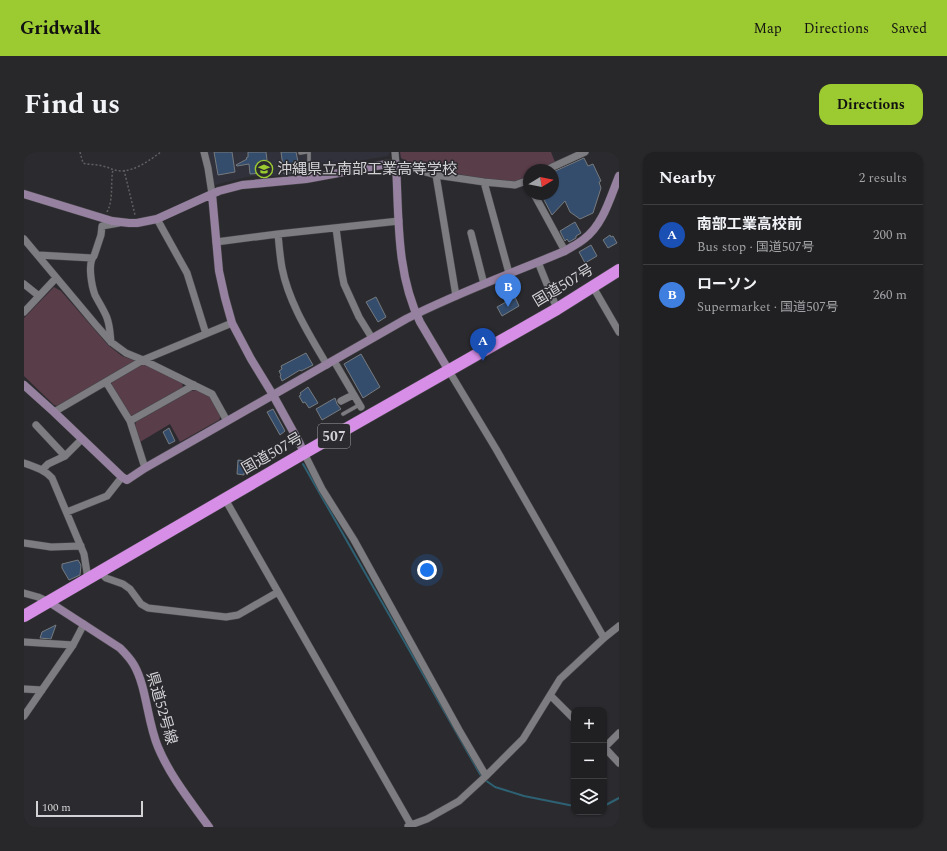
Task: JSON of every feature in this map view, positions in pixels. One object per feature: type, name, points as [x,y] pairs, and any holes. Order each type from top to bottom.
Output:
[{"type":"highway","name":"国道507号","points":[[24,616],[304,453],[449,371],[593,287],[619,270]]},
{"type":"street","points":[[204,152],[212,194],[216,242],[224,298],[232,323],[300,444],[322,488],[354,540],[486,776]]},
{"type":"street","points":[[395,152],[400,254],[406,284],[416,314],[496,449],[604,638]]},
{"type":"street","points":[[559,164],[585,152]]},
{"type":"street","points":[[111,342],[108,320],[95,294],[90,266],[100,238],[102,226],[121,223],[137,223],[157,219],[219,191],[242,185],[311,178],[386,164],[396,164],[436,175],[484,182],[515,185],[523,183]]},
{"type":"street","points":[[436,175],[456,296]]},
{"type":"street","points":[[24,386],[127,480],[145,468],[416,314],[509,273],[565,251],[585,239],[594,230],[604,215],[619,176]]},
{"type":"street","points":[[484,182],[509,273]]},
{"type":"street","points":[[24,194],[121,223]]},
{"type":"street","points":[[537,200],[565,251]]},
{"type":"street","points":[[157,219],[187,273],[206,334]]},
{"type":"street","points":[[216,242],[398,221]]},
{"type":"street","points":[[336,228],[344,284],[359,317],[372,338]]},
{"type":"street","points":[[471,233],[484,284]]},
{"type":"street","points":[[278,234],[282,267],[288,291],[297,313],[305,329],[360,406]]},
{"type":"street","points":[[24,239],[111,342],[126,353],[144,360],[212,394],[227,421]]},
{"type":"street","points":[[38,255],[92,258]]},
{"type":"street","points":[[538,262],[557,308]]},
{"type":"street","points":[[24,312],[56,278]]},
{"type":"street","points":[[24,284],[39,296]]},
{"type":"street","points":[[593,287],[619,332]]},
{"type":"street","points":[[54,412],[144,360],[232,323]]},
{"type":"street","points":[[106,382],[130,421],[145,468]]},
{"type":"street","points":[[130,421],[194,385]]},
{"type":"street","points":[[341,401],[353,395]]},
{"type":"street","points":[[36,425],[65,456]]},
{"type":"street","points":[[42,470],[48,464],[65,456],[82,439]]},
{"type":"street","points":[[24,463],[48,473],[52,478],[86,559],[88,579]]},
{"type":"street","points":[[67,512],[107,496],[122,477]]},
{"type":"street","points":[[225,499],[409,826],[427,819],[460,801],[523,739],[551,696],[560,679],[619,626]]},
{"type":"street","points":[[24,543],[51,547],[81,546]]},
{"type":"street","points":[[100,572],[106,578],[123,584],[130,589],[141,604],[148,608],[226,617],[238,615],[278,592]]},
{"type":"street","points":[[24,593],[49,602]]},
{"type":"street","name":"県道52号線","points":[[49,602],[120,648],[133,663],[140,679],[153,734],[162,757],[209,827]]},
{"type":"street","points":[[24,716],[73,645],[84,624]]},
{"type":"street","points":[[24,642],[73,645]]},
{"type":"street","points":[[24,689],[42,690]]},
{"type":"street","points":[[551,696],[571,715]]},
{"type":"street","points":[[619,733],[604,748],[619,763]]},
{"type":"lane","points":[[300,153],[308,152],[311,178]]},
{"type":"lane","points":[[343,414],[360,406]]},
{"type":"path","points":[[80,152],[83,163],[124,170],[141,165],[161,152]]},
{"type":"path","points":[[103,218],[111,201],[113,169]]},
{"type":"path","points":[[124,170],[137,223]]},
{"type":"shaded area","name":"沖縄県立南部工業高等学校","points":[[206,152],[390,152],[388,156],[326,166],[301,174],[287,176],[253,176],[215,185],[212,183]]},
{"type":"shaded area","points":[[400,152],[551,152],[555,162],[551,164],[523,164],[523,178],[517,182],[512,182],[435,170],[409,163],[401,158]]},
{"type":"shaded area","points":[[54,287],[61,291],[108,345],[122,356],[136,361],[58,406],[54,405],[24,376],[24,318]]},
{"type":"shaded area","points":[[145,364],[182,382],[183,388],[132,417],[111,385],[112,382],[140,365]]},
{"type":"shaded area","points":[[198,390],[209,396],[221,416],[219,420],[180,442],[170,424],[140,442],[135,425],[136,422],[190,391]]},
{"type":"building","points":[[214,152],[232,152],[235,172],[218,175]]},
{"type":"building","points":[[248,152],[266,152],[267,160],[263,161],[263,173],[250,174],[249,164],[236,165],[247,159]]},
{"type":"building","points":[[281,152],[296,152],[300,171],[284,174]]},
{"type":"building","points":[[584,158],[588,166],[593,164],[601,181],[599,182],[601,188],[593,213],[580,219],[570,212],[565,201],[552,215],[544,200],[559,200],[559,169]]},
{"type":"building","points":[[575,222],[581,233],[569,242],[567,239],[565,241],[560,231]]},
{"type":"building","points":[[610,235],[611,237],[613,236],[617,243],[608,248],[603,240]]},
{"type":"building","points":[[591,245],[597,256],[585,263],[579,252]]},
{"type":"building","points":[[376,297],[386,317],[378,322],[366,302]]},
{"type":"building","points":[[515,297],[519,306],[502,316],[497,307]]},
{"type":"building","points":[[306,353],[313,365],[301,371],[300,370],[282,381],[279,371],[282,369],[281,366]]},
{"type":"building","points":[[361,354],[380,387],[363,398],[344,364]]},
{"type":"building","points":[[308,387],[318,403],[309,408],[305,402],[303,403],[299,396],[301,395],[300,393]]},
{"type":"building","points":[[335,398],[341,409],[322,420],[316,409]]},
{"type":"building","points":[[273,409],[285,431],[280,435],[267,412]]},
{"type":"building","points":[[169,428],[175,441],[169,444],[163,432]]},
{"type":"building","points":[[238,460],[253,462],[252,470],[248,470],[248,473],[244,473],[244,475],[237,474]]},
{"type":"building","points":[[78,560],[81,565],[80,575],[69,580],[62,568],[62,564]]},
{"type":"building","points":[[56,625],[51,639],[40,638],[42,632]]},
{"type":"waterway","points":[[303,464],[482,777]]},
{"type":"waterway","points":[[485,780],[495,787],[524,796],[571,805]]},
{"type":"waterway","points":[[607,804],[619,798]]},
{"type":"place","name":"沖縄県立南部工業高等学校","points":[[264,169]]},
{"type":"place","name":"ローソン","points":[[508,307]]},
{"type":"place","name":"南部工業高校前","points":[[483,361]]}]
